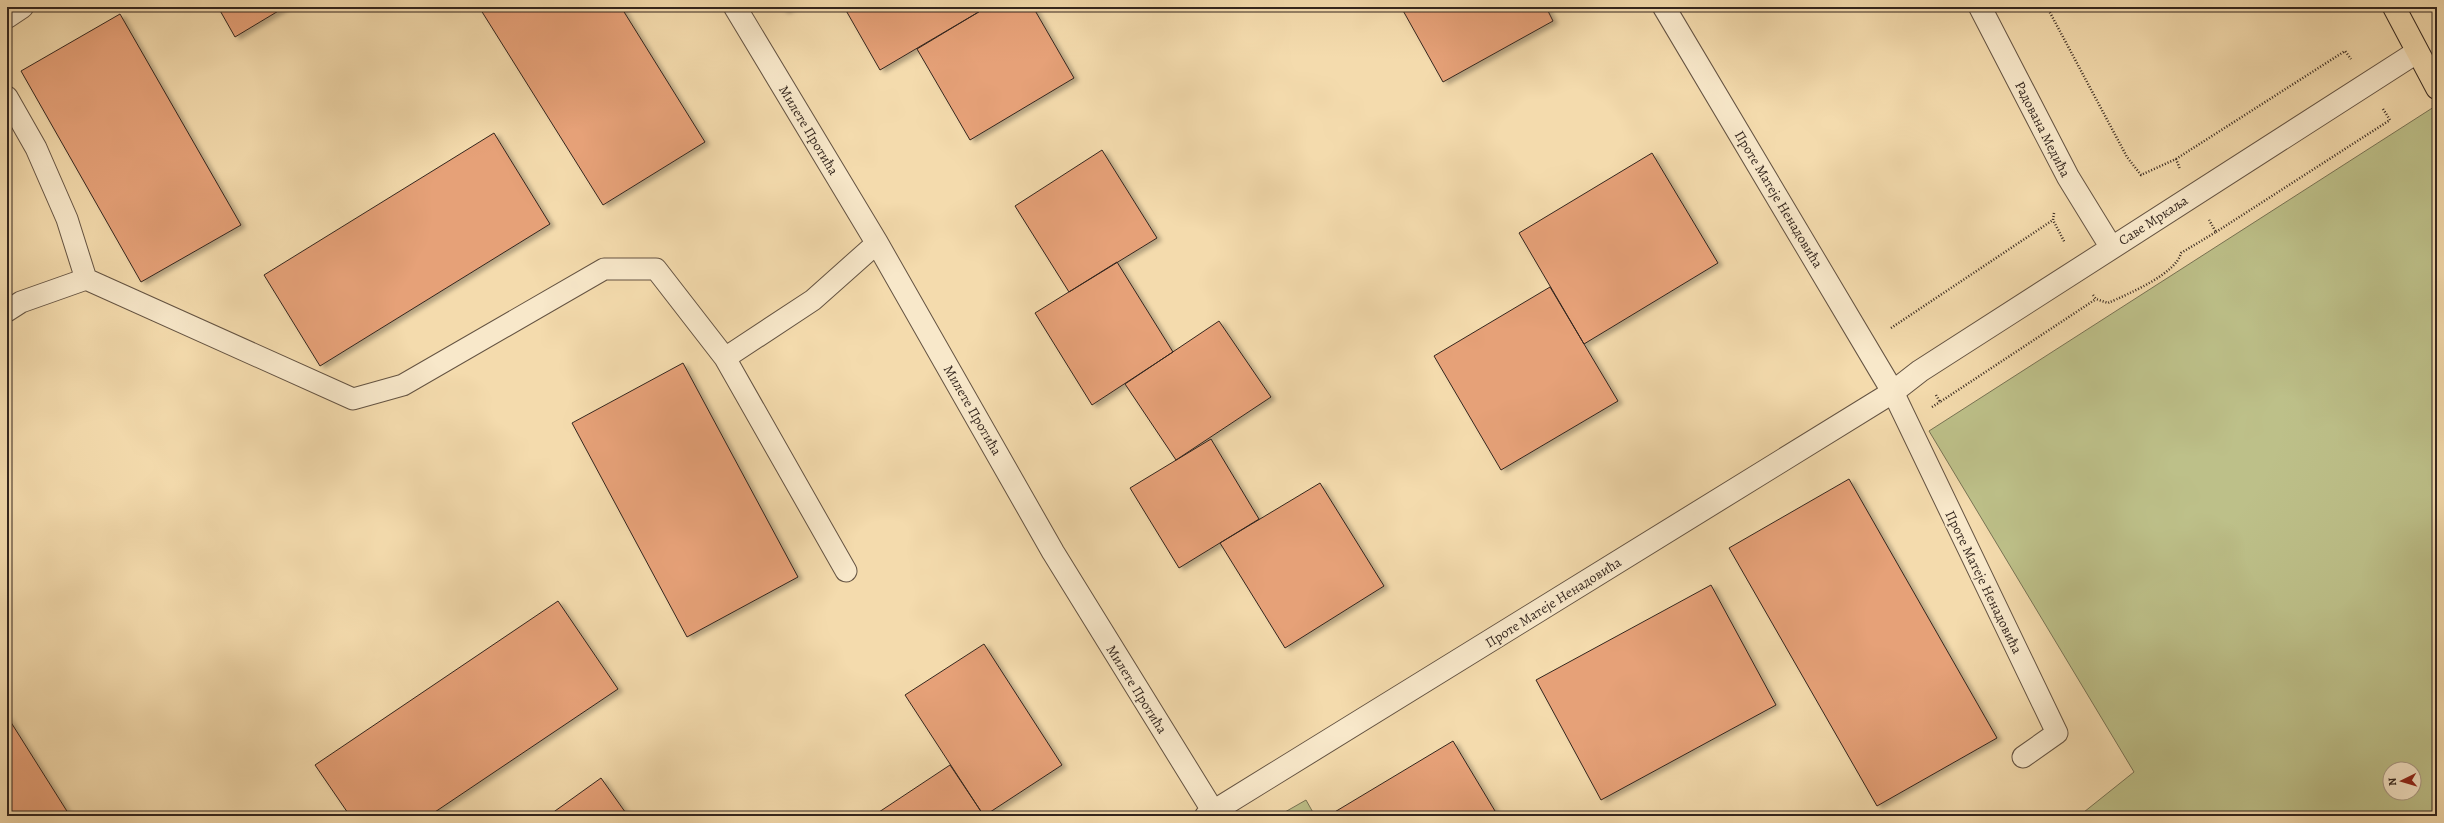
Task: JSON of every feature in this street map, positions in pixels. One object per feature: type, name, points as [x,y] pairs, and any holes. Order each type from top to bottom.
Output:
[{"type":"main road","points":[[2394,7],[2437,88]]},
{"type":"street","points":[[7,17],[22,7]]},
{"type":"street","name":"Милете Протића","points":[[735,7],[877,243],[1053,552],[1210,814]]},
{"type":"street","name":"Проте Матеје Ненадовића","points":[[1210,814],[1893,392],[1664,7]]},
{"type":"street","name":"Радована Медића","points":[[1980,7],[2068,177],[2111,247]]},
{"type":"street","name":"Саве Мркаља","points":[[1893,392],[1920,372],[2111,247],[2417,52]]},
{"type":"lane","points":[[7,97],[36,148],[67,219],[86,279]]},
{"type":"lane","points":[[725,358],[813,300],[877,243]]},
{"type":"lane","points":[[7,311],[21,302],[86,279],[353,399],[403,385],[604,268],[656,269],[725,358],[846,571]]},
{"type":"lane","name":"Проте Матеје Ненадовића","points":[[1893,392],[2058,733],[2023,757]]},
{"type":"green space","points":[[2437,105],[2437,816],[2079,816],[2134,772],[1929,431]]},
{"type":"green space","points":[[1306,800],[1315,816],[1278,816]]},
{"type":"building","points":[[218,7],[285,7],[235,37]]},
{"type":"building","points":[[479,7],[621,7],[705,142],[603,205]]},
{"type":"building","points":[[781,7],[791,7],[784,11]]},
{"type":"building","points":[[844,7],[987,7],[880,70]]},
{"type":"building","points":[[987,7],[1033,7],[1074,78],[970,140],[917,49]]},
{"type":"building","points":[[1401,7],[1546,7],[1553,21],[1443,82]]},
{"type":"building","points":[[120,14],[241,225],[141,282],[21,71]]},
{"type":"building","points":[[494,133],[550,224],[320,366],[264,275]]},
{"type":"building","points":[[1102,150],[1157,238],[1069,292],[1015,206]]},
{"type":"building","points":[[1652,153],[1718,263],[1584,344],[1519,233]]},
{"type":"building","points":[[1117,262],[1173,352],[1092,405],[1035,313]]},
{"type":"building","points":[[1550,287],[1618,401],[1501,470],[1434,356]]},
{"type":"building","points":[[1219,321],[1271,397],[1176,460],[1125,384]]},
{"type":"building","points":[[683,363],[798,577],[687,637],[572,423]]},
{"type":"building","points":[[1211,439],[1259,519],[1179,568],[1130,488]]},
{"type":"building","points":[[1849,479],[1997,738],[1877,806],[1729,548]]},
{"type":"building","points":[[1320,483],[1384,586],[1285,648],[1220,543]]},
{"type":"building","points":[[1711,585],[1776,705],[1601,800],[1536,680]]},
{"type":"building","points":[[558,601],[618,689],[429,816],[350,816],[315,765]]},
{"type":"building","points":[[984,644],[1062,765],[984,816],[905,695]]},
{"type":"building","points":[[7,716],[70,816],[7,816]]},
{"type":"building","points":[[1453,741],[1498,816],[1334,816],[1333,813]]},
{"type":"building","points":[[950,765],[984,816],[873,816]]},
{"type":"building","points":[[601,778],[628,816],[548,816]]}]
